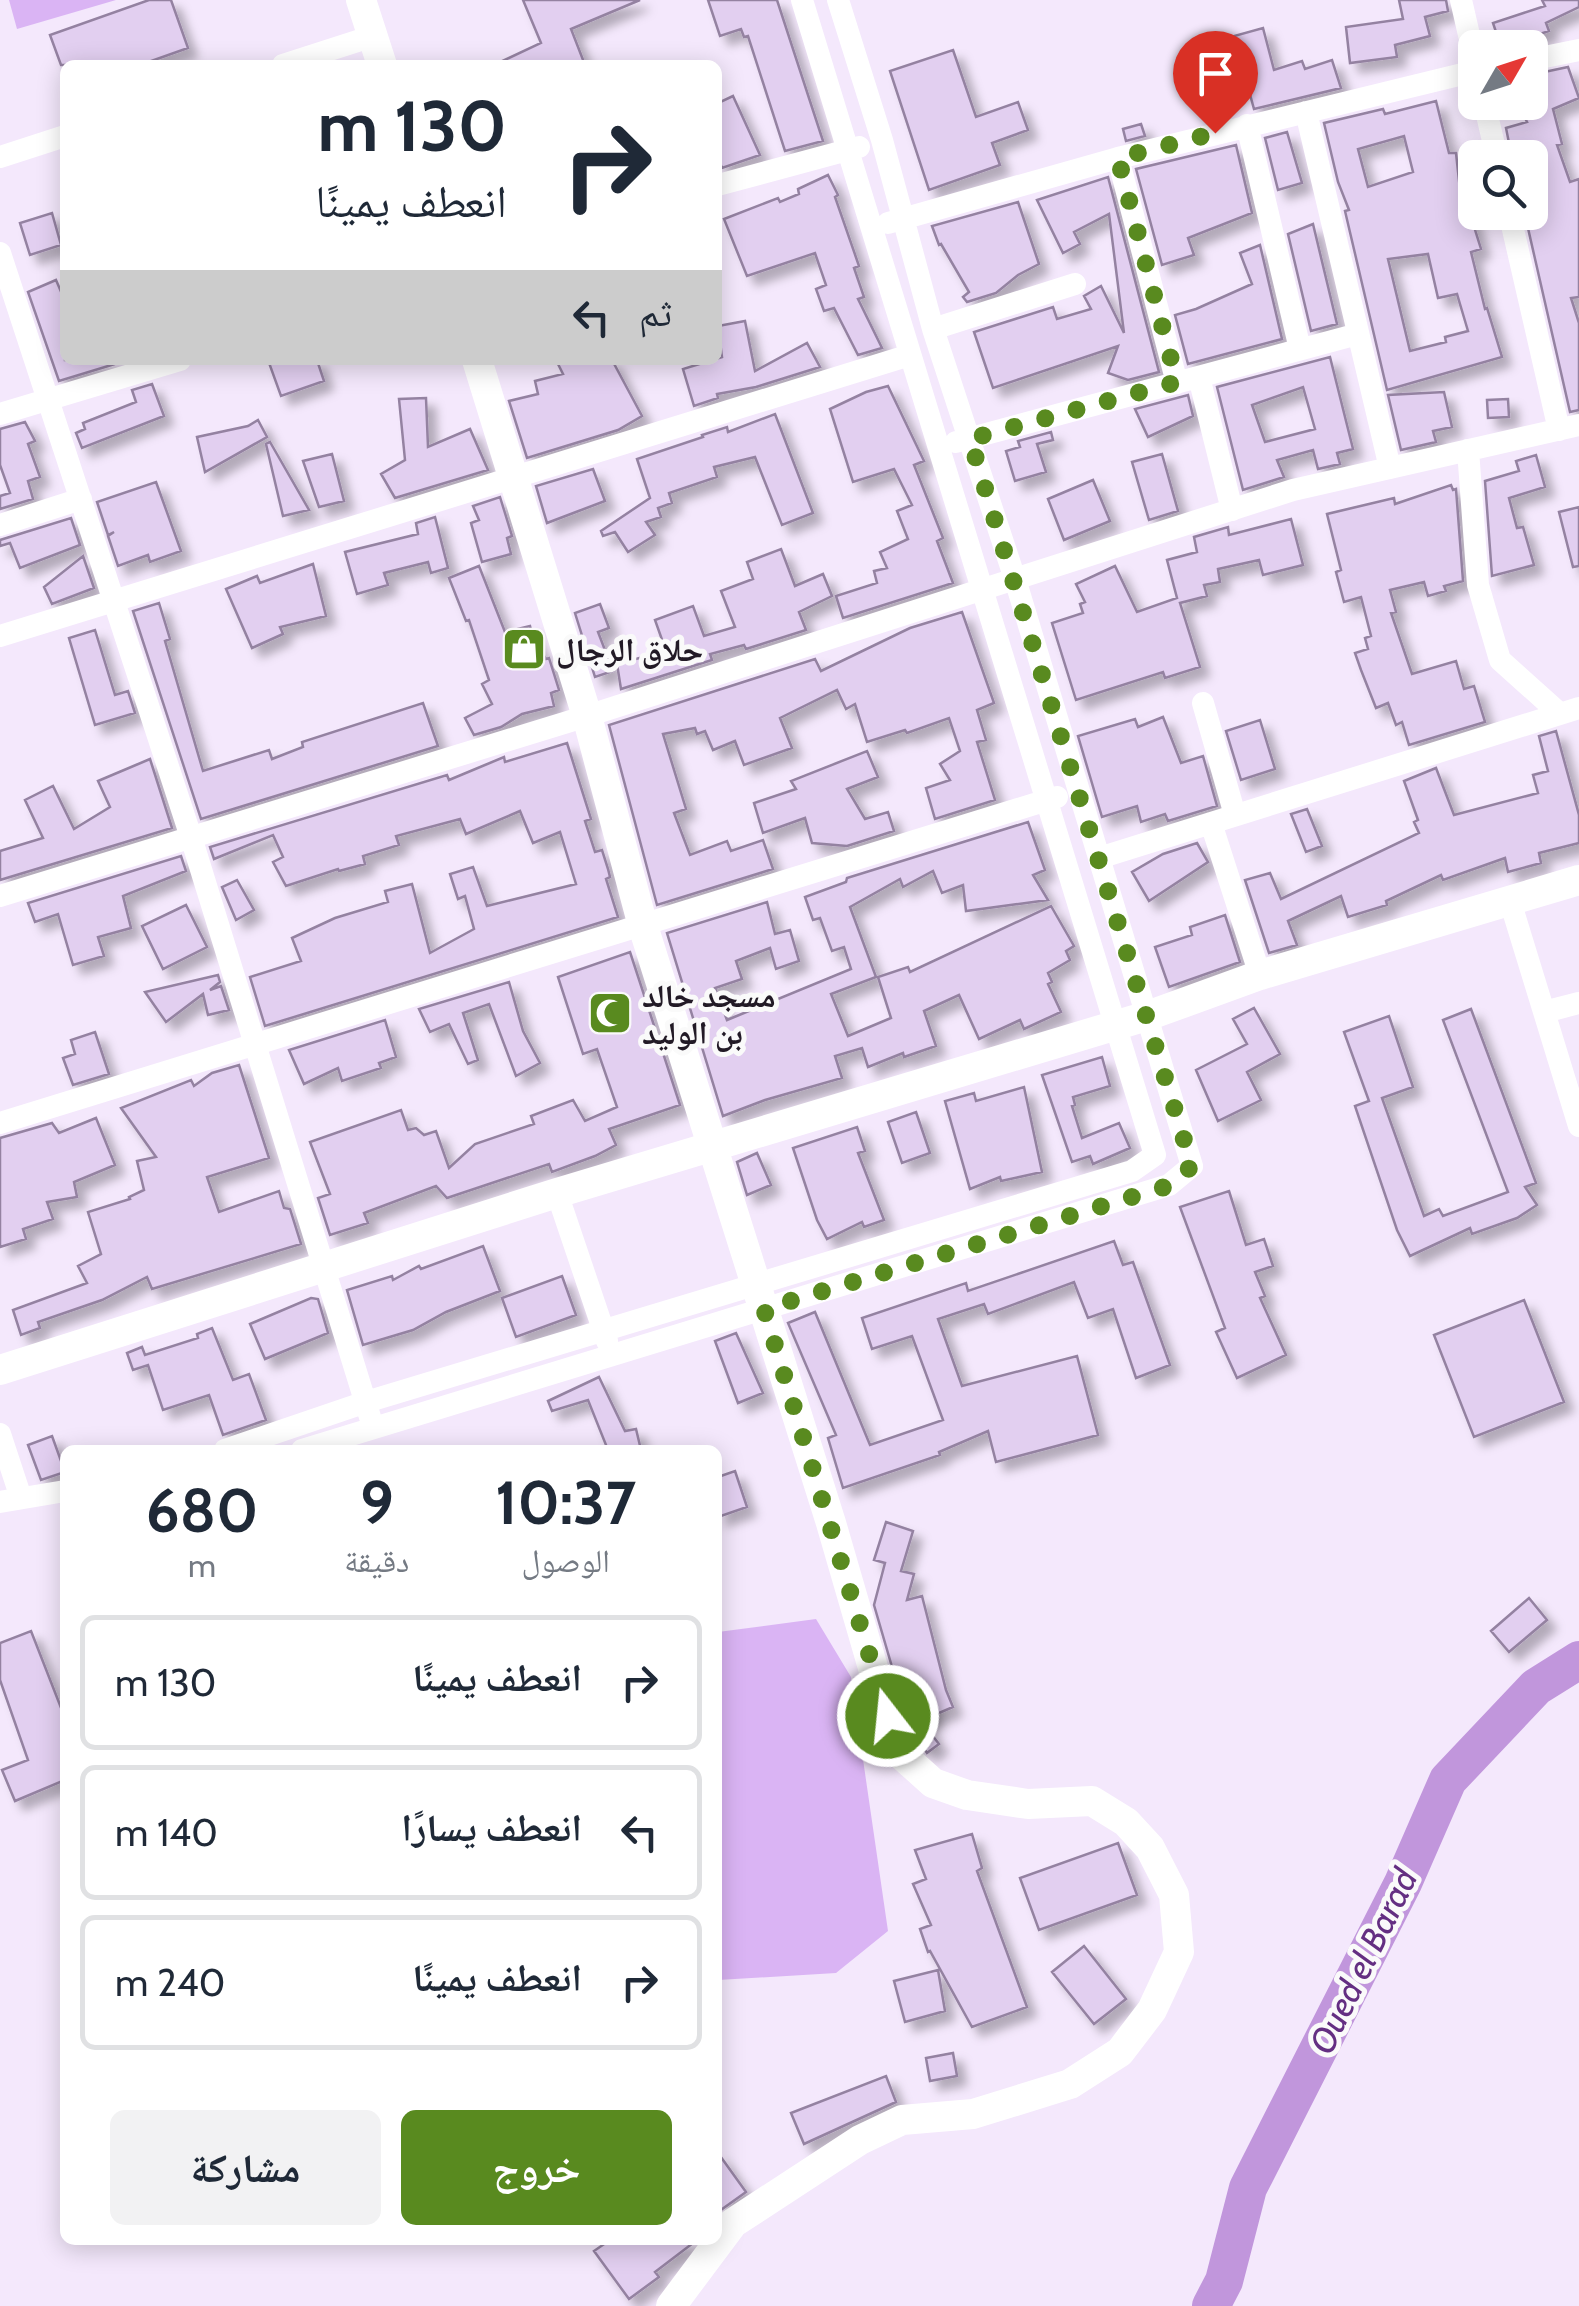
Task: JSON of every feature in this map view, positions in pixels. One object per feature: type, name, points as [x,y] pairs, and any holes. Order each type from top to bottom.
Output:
[{"type":"main road","points":[[361,0],[377,50]]},
{"type":"main road","points":[[479,365],[587,716],[643,926],[904,1757],[933,1783],[967,1795],[1028,1804],[1092,1801],[1126,1822],[1150,1848],[1174,1895],[1179,1952],[1152,2010],[1120,2052],[1070,2084],[973,2114],[902,2120],[860,2140],[733,2224],[722,2239]]},
{"type":"main road","points":[[0,1370],[557,1192],[1116,1026],[1260,975],[1579,880]]},
{"type":"main road","points":[[671,2306],[717,2245]]},
{"type":"street","points":[[320,1445],[613,1356],[760,1297],[1132,1172],[1156,1154],[802,0]]},
{"type":"street","points":[[241,1445],[366,1402],[604,1331],[760,1297],[1168,1186],[1192,1166],[1016,579],[933,329],[882,140],[838,0]]},
{"type":"street","points":[[1461,0],[1468,30]]},
{"type":"street","points":[[314,60],[377,50]]},
{"type":"street","points":[[1548,56],[1579,50]]},
{"type":"street","points":[[870,227],[1118,158],[1458,75]]},
{"type":"street","points":[[1306,112],[1390,468]]},
{"type":"street","points":[[1247,125],[1300,350]]},
{"type":"street","points":[[0,157],[60,138]]},
{"type":"street","points":[[722,184],[882,140]]},
{"type":"street","points":[[1118,158],[1232,510]]},
{"type":"street","points":[[0,896],[587,716],[1293,490],[1569,427],[1514,230]]},
{"type":"street","points":[[0,253],[192,837],[374,1430]]},
{"type":"street","points":[[933,329],[1075,284]]},
{"type":"street","points":[[938,447],[1358,334]]},
{"type":"street","points":[[0,636],[910,355]]},
{"type":"street","points":[[0,414],[163,365]]},
{"type":"street","points":[[1468,450],[1478,585],[1500,660],[1569,711]]},
{"type":"street","points":[[0,524],[81,499]]},
{"type":"street","points":[[1203,703],[1236,815]]},
{"type":"street","points":[[1099,858],[1569,711]]},
{"type":"street","points":[[0,1122],[1078,790]]},
{"type":"street","points":[[1211,822],[1260,975]]},
{"type":"street","points":[[1510,900],[1579,1126]]},
{"type":"street","points":[[1544,1012],[1579,1003]]},
{"type":"street","points":[[557,1192],[613,1356]]},
{"type":"street","points":[[0,1434],[11,1500],[60,1492]]},
{"type":"shaded area","points":[[9,0],[116,0],[17,29]]},
{"type":"shaded area","points":[[816,1619],[851,1677],[888,1931],[836,1973],[722,1980],[722,1631]]},
{"type":"building","points":[[149,0],[171,0],[188,48],[154,60],[60,62],[50,35]]},
{"type":"building","points":[[523,0],[640,0],[571,29],[583,60],[505,60],[541,43]]},
{"type":"building","points":[[708,0],[777,0],[823,141],[785,151],[748,36],[744,37],[741,29],[720,36]]},
{"type":"building","points":[[1399,0],[1446,0],[1448,11],[1425,17],[1430,36],[1395,45],[1397,57],[1350,63],[1346,27],[1403,19]]},
{"type":"building","points":[[1542,0],[1579,0],[1579,7],[1546,23],[1549,31],[1495,30],[1493,23],[1545,6]]},
{"type":"building","points":[[1263,28],[1274,70],[1302,61],[1305,69],[1332,60],[1341,88],[1254,109],[1234,36]]},
{"type":"building","points":[[953,50],[976,117],[1018,102],[1028,130],[992,143],[1000,165],[929,190],[890,71]]},
{"type":"building","points":[[1568,67],[1579,98],[1553,109],[1562,144],[1557,145],[1570,182],[1579,179],[1579,297],[1571,298],[1579,323],[1579,410],[1570,412],[1528,230],[1548,230],[1548,140],[1508,140],[1506,128],[1526,120],[1548,120],[1548,71]]},
{"type":"building","points":[[733,96],[760,155],[722,168],[722,101]]},
{"type":"building","points":[[1436,101],[1449,153],[1456,153],[1458,230],[1475,230],[1481,249],[1471,252],[1502,357],[1387,390],[1345,211],[1349,210],[1324,123],[1383,109],[1385,114]],"holes":[[[1404,136],[1413,172],[1368,187],[1358,149]],[[1428,254],[1438,298],[1457,294],[1468,331],[1445,337],[1446,342],[1410,351],[1388,259]]]},
{"type":"building","points":[[1141,124],[1145,136],[1126,141],[1123,129]]},
{"type":"building","points":[[1287,132],[1302,183],[1278,190],[1265,138]]},
{"type":"building","points":[[1236,145],[1252,213],[1188,238],[1194,255],[1162,265],[1136,169]]},
{"type":"building","points":[[828,175],[838,195],[835,197],[859,266],[854,268],[864,297],[858,299],[882,348],[858,355],[834,308],[824,311],[816,289],[826,285],[815,253],[747,276],[724,219],[799,194],[798,189]]},
{"type":"building","points":[[1108,177],[1159,372],[1128,380],[1108,373],[1118,346],[993,388],[974,332],[1053,307],[1057,319],[1091,309],[1084,296],[1101,286],[1124,333],[1109,214],[1074,232],[1080,244],[1063,253],[1037,200]]},
{"type":"building","points":[[1018,202],[1039,264],[996,293],[967,302],[963,297],[969,292],[939,245],[932,226]]},
{"type":"building","points":[[52,213],[60,245],[30,255],[20,223]]},
{"type":"building","points":[[1313,224],[1337,324],[1311,331],[1288,234]]},
{"type":"building","points":[[1260,245],[1282,339],[1188,364],[1175,315],[1252,284],[1240,253]]},
{"type":"building","points":[[56,280],[60,289],[60,365],[112,365],[59,381],[28,292]]},
{"type":"building","points":[[745,321],[755,371],[807,343],[820,367],[756,387],[717,394],[718,398],[694,406],[683,369],[722,365],[722,325]]},
{"type":"building","points":[[1330,357],[1353,449],[1337,453],[1340,464],[1318,469],[1313,450],[1277,460],[1284,477],[1243,490],[1217,387]],"holes":[[[1303,387],[1315,429],[1265,442],[1252,405]]]},
{"type":"building","points":[[270,365],[319,365],[324,381],[281,396]]},
{"type":"building","points":[[558,365],[615,365],[642,416],[618,430],[527,458],[509,401],[538,394],[535,381],[563,374]]},
{"type":"building","points":[[152,384],[164,416],[82,448],[76,433],[85,429],[83,423],[136,402],[132,390]]},
{"type":"building","points":[[888,386],[924,461],[914,465],[943,538],[937,541],[953,583],[843,618],[836,596],[877,583],[874,571],[887,568],[880,552],[908,539],[897,511],[912,505],[894,469],[853,482],[830,409]]},
{"type":"building","points":[[1444,392],[1452,427],[1433,431],[1436,442],[1401,450],[1388,395]]},
{"type":"building","points":[[1188,395],[1193,416],[1148,437],[1135,409]]},
{"type":"building","points":[[426,398],[428,447],[470,429],[488,470],[395,498],[381,474],[405,460],[399,399]]},
{"type":"building","points":[[1508,399],[1509,417],[1488,418],[1487,400]]},
{"type":"building","points":[[775,414],[813,513],[782,525],[755,457],[714,467],[717,477],[669,493],[672,503],[658,508],[661,517],[646,522],[655,535],[628,552],[615,532],[603,536],[601,531],[650,498],[637,459]]},
{"type":"building","points":[[258,420],[267,437],[205,472],[197,437],[248,426]]},
{"type":"building","points":[[25,422],[35,441],[28,444],[40,477],[28,481],[33,499],[0,509],[0,496],[10,493],[0,465],[0,429]]},
{"type":"building","points":[[1051,432],[1053,440],[1037,444],[1046,472],[1015,481],[1006,451],[1020,447],[1018,441]]},
{"type":"building","points":[[270,442],[309,510],[283,516],[266,444]]},
{"type":"building","points":[[332,454],[344,501],[319,507],[303,461]]},
{"type":"building","points":[[1162,454],[1178,511],[1149,520],[1132,462]]},
{"type":"building","points":[[1536,455],[1545,487],[1509,498],[1534,565],[1492,576],[1485,481],[1519,471],[1516,461]]},
{"type":"building","points":[[593,469],[605,501],[547,523],[536,486]]},
{"type":"building","points":[[1093,480],[1110,521],[1064,540],[1048,499]]},
{"type":"building","points":[[156,482],[181,551],[150,562],[148,555],[118,566],[108,536],[114,532],[108,535],[97,502]]},
{"type":"building","points":[[1451,485],[1456,489],[1463,581],[1428,596],[1424,582],[1390,590],[1396,612],[1391,613],[1412,674],[1456,661],[1464,689],[1474,686],[1485,722],[1409,745],[1402,722],[1396,725],[1388,703],[1376,708],[1361,670],[1355,653],[1368,649],[1365,638],[1371,636],[1361,597],[1344,602],[1336,572],[1341,570],[1327,514],[1394,498],[1395,504]]},
{"type":"building","points":[[500,497],[512,536],[507,538],[511,554],[482,562],[471,523],[479,520],[473,506]]},
{"type":"building","points":[[1579,507],[1579,566],[1573,567],[1559,512]]},
{"type":"building","points":[[435,517],[448,568],[431,573],[428,562],[384,573],[388,585],[357,594],[345,552],[418,534],[416,523]]},
{"type":"building","points":[[71,518],[80,545],[20,568],[10,543],[0,546],[0,540]]},
{"type":"building","points":[[1291,519],[1303,565],[1263,575],[1259,560],[1218,569],[1220,582],[1204,585],[1207,596],[1180,603],[1200,667],[1165,678],[1163,672],[1076,700],[1052,623],[1083,613],[1080,604],[1085,602],[1076,584],[1115,566],[1137,612],[1177,598],[1167,560],[1197,552],[1194,537],[1228,527],[1229,535]]},
{"type":"building","points":[[781,549],[795,586],[823,574],[832,596],[799,612],[806,630],[746,649],[744,645],[710,654],[712,660],[621,689],[617,664],[666,651],[655,620],[693,606],[704,636],[735,627],[721,591],[753,579],[747,562]]},
{"type":"building","points":[[83,556],[94,588],[52,604],[44,587]]},
{"type":"building","points":[[313,564],[326,616],[280,627],[283,634],[252,648],[226,589],[257,576],[260,583]]},
{"type":"building","points":[[479,566],[505,632],[530,626],[533,638],[549,658],[559,690],[551,693],[554,706],[522,714],[501,727],[474,735],[465,718],[492,704],[482,684],[489,680],[469,620],[466,621],[449,578]]},
{"type":"building","points":[[159,603],[170,639],[165,641],[203,771],[269,750],[272,759],[303,747],[302,742],[423,703],[438,746],[201,819],[133,611]]},
{"type":"building","points":[[600,604],[609,628],[598,632],[613,671],[595,677],[575,613]]},
{"type":"building","points":[[962,612],[994,703],[977,710],[986,740],[977,742],[995,800],[935,819],[926,788],[950,780],[940,764],[960,751],[949,718],[867,742],[855,704],[846,709],[837,690],[780,718],[792,748],[744,765],[735,741],[713,750],[705,731],[697,734],[695,728],[663,734],[686,809],[674,813],[690,855],[727,841],[731,851],[763,840],[773,869],[657,905],[609,725],[815,659],[821,671],[910,628]]},
{"type":"building","points":[[95,630],[115,695],[128,691],[135,713],[95,725],[69,638]]},
{"type":"building","points":[[1163,717],[1181,763],[1203,756],[1217,806],[1168,821],[1165,814],[1141,822],[1137,806],[1102,817],[1078,736],[1135,719],[1138,727]]},
{"type":"building","points":[[1260,720],[1275,769],[1241,780],[1226,731]]},
{"type":"building","points":[[1556,731],[1579,815],[1579,843],[1539,853],[1541,863],[1508,872],[1505,858],[1443,880],[1441,875],[1386,901],[1387,905],[1348,917],[1341,896],[1288,921],[1297,945],[1269,953],[1245,880],[1270,873],[1281,899],[1419,833],[1404,781],[1436,768],[1454,815],[1538,793],[1533,775],[1548,771],[1539,736]]},
{"type":"building","points":[[567,743],[591,819],[585,821],[595,852],[602,850],[618,917],[265,1026],[250,977],[301,961],[292,938],[335,918],[388,902],[385,891],[412,884],[430,953],[474,929],[465,896],[458,899],[450,874],[473,867],[487,906],[576,884],[560,832],[533,843],[520,811],[466,834],[460,819],[396,836],[399,845],[363,856],[365,864],[286,886],[273,862],[283,857],[273,835],[214,859],[210,847],[447,775],[449,780],[504,757],[505,762]]},
{"type":"building","points":[[867,751],[878,777],[847,789],[865,819],[888,812],[894,831],[847,846],[812,843],[805,818],[763,833],[754,803],[796,789],[791,781]]},
{"type":"building","points":[[150,759],[172,828],[0,880],[0,851],[43,838],[25,800],[53,786],[74,829],[110,807],[98,781]]},
{"type":"building","points":[[1307,809],[1322,846],[1306,852],[1291,814]]},
{"type":"building","points":[[1028,822],[1045,870],[1033,875],[1048,900],[966,911],[963,885],[942,893],[933,871],[903,887],[900,879],[850,907],[876,977],[831,994],[848,1036],[891,1018],[878,977],[908,967],[910,972],[1051,906],[1074,946],[1066,951],[1070,960],[1048,973],[1052,982],[1048,984],[1061,1012],[1024,1029],[1020,1020],[979,1039],[959,995],[924,1011],[936,1046],[904,1057],[903,1053],[868,1067],[862,1048],[835,1056],[842,1078],[723,1116],[667,933],[767,902],[775,934],[790,930],[799,961],[776,969],[770,948],[736,961],[742,979],[715,988],[727,1020],[851,969],[844,947],[832,951],[820,918],[813,920],[805,897],[846,882],[847,878]]},
{"type":"building","points":[[1197,843],[1208,862],[1149,901],[1132,872],[1163,854]]},
{"type":"building","points":[[181,856],[186,871],[123,896],[131,928],[98,937],[104,956],[73,965],[58,914],[35,922],[28,903]]},
{"type":"building","points":[[237,880],[254,910],[236,920],[222,887]]},
{"type":"building","points":[[186,905],[207,947],[163,969],[142,926]]},
{"type":"building","points":[[1225,915],[1240,962],[1169,987],[1155,947],[1192,935],[1190,927]]},
{"type":"building","points":[[630,952],[680,1105],[609,1129],[616,1145],[552,1172],[549,1164],[447,1198],[436,1186],[364,1213],[368,1223],[330,1235],[318,1198],[330,1194],[310,1142],[401,1110],[408,1130],[416,1128],[424,1135],[436,1131],[449,1168],[475,1144],[534,1124],[531,1116],[573,1100],[585,1121],[617,1107],[597,1049],[583,1054],[558,977]]},
{"type":"building","points":[[218,975],[220,982],[210,990],[221,986],[229,1010],[208,1015],[203,994],[166,1022],[145,992]]},
{"type":"building","points":[[509,982],[523,1031],[540,1063],[516,1076],[489,1004],[463,1013],[478,1060],[468,1064],[449,1024],[430,1032],[419,1009]]},
{"type":"building","points":[[1254,1008],[1280,1054],[1247,1072],[1261,1100],[1218,1121],[1196,1070],[1247,1044],[1233,1019]]},
{"type":"building","points":[[1471,1009],[1536,1183],[1525,1187],[1537,1205],[1517,1218],[1472,1234],[1470,1228],[1410,1256],[1397,1230],[1355,1106],[1369,1101],[1344,1032],[1389,1016],[1413,1087],[1382,1098],[1424,1216],[1439,1209],[1443,1216],[1508,1192],[1443,1020]]},
{"type":"building","points":[[385,1020],[396,1057],[379,1063],[381,1068],[342,1081],[338,1068],[304,1084],[289,1050]]},
{"type":"building","points":[[95,1032],[109,1074],[73,1085],[63,1058],[75,1054],[71,1040]]},
{"type":"building","points":[[1102,1057],[1110,1086],[1073,1097],[1072,1106],[1082,1138],[1119,1123],[1130,1148],[1093,1164],[1090,1156],[1072,1162],[1042,1075]]},
{"type":"building","points":[[239,1065],[269,1158],[207,1177],[219,1212],[279,1191],[284,1208],[290,1209],[301,1244],[152,1289],[147,1277],[102,1300],[38,1322],[40,1328],[21,1335],[13,1310],[87,1283],[78,1266],[101,1254],[88,1212],[130,1199],[144,1190],[137,1161],[156,1157],[121,1108],[191,1080],[194,1086],[212,1073]]},
{"type":"building","points":[[1024,1087],[1042,1172],[1001,1181],[1000,1177],[970,1189],[945,1101],[974,1093],[976,1101]]},
{"type":"building","points":[[916,1112],[930,1153],[902,1163],[888,1122]]},
{"type":"building","points":[[96,1118],[115,1165],[74,1182],[77,1197],[47,1202],[53,1219],[23,1229],[26,1239],[0,1247],[0,1138],[52,1123],[59,1133]]},
{"type":"building","points":[[857,1127],[865,1151],[858,1153],[884,1220],[864,1227],[862,1222],[827,1239],[793,1148]]},
{"type":"building","points":[[757,1153],[771,1185],[747,1195],[737,1162]]},
{"type":"building","points":[[1229,1191],[1246,1245],[1264,1239],[1273,1266],[1255,1272],[1265,1296],[1260,1298],[1286,1355],[1237,1378],[1216,1332],[1225,1328],[1180,1207]]},
{"type":"building","points":[[1114,1241],[1123,1265],[1133,1262],[1170,1365],[1136,1378],[1113,1309],[1088,1318],[1074,1282],[988,1314],[984,1304],[938,1319],[962,1386],[1077,1356],[1098,1435],[996,1462],[988,1431],[939,1452],[940,1455],[843,1488],[828,1438],[836,1435],[788,1323],[815,1312],[870,1445],[943,1420],[912,1336],[872,1349],[862,1318],[966,1283],[968,1291]]},
{"type":"building","points":[[483,1246],[500,1291],[413,1330],[363,1345],[347,1290],[392,1276],[393,1280],[419,1266],[421,1269]]},
{"type":"building","points":[[562,1276],[576,1315],[516,1337],[502,1298]]},
{"type":"building","points":[[311,1298],[318,1299],[328,1333],[265,1359],[250,1324]]},
{"type":"building","points":[[1524,1300],[1564,1402],[1474,1437],[1434,1335]]},
{"type":"building","points":[[212,1328],[233,1380],[249,1374],[266,1420],[223,1435],[209,1395],[163,1410],[148,1365],[133,1370],[127,1353],[142,1347],[145,1355],[198,1338],[197,1334]]},
{"type":"building","points":[[736,1333],[763,1393],[738,1403],[715,1341]]},
{"type":"building","points":[[599,1377],[625,1431],[636,1429],[640,1445],[606,1445],[588,1400],[552,1411],[548,1401]]},
{"type":"building","points":[[52,1436],[60,1458],[60,1474],[41,1480],[28,1445]]},
{"type":"building","points":[[735,1471],[747,1507],[722,1516],[722,1476]]},
{"type":"building","points":[[886,1522],[913,1531],[901,1571],[914,1574],[907,1600],[922,1596],[953,1707],[916,1723],[897,1684],[874,1605],[885,1563],[874,1560]]},
{"type":"building","points":[[1529,1598],[1547,1620],[1509,1652],[1491,1631]]},
{"type":"building","points":[[31,1631],[60,1705],[60,1782],[15,1801],[2,1770],[28,1760],[0,1680],[0,1643]]},
{"type":"building","points":[[928,1730],[939,1744],[927,1753],[917,1738]]},
{"type":"building","points":[[972,1834],[982,1868],[977,1871],[1027,2007],[972,2027],[928,1952],[920,1929],[931,1925],[913,1884],[926,1879],[915,1850]]},
{"type":"building","points":[[1118,1843],[1137,1895],[1039,1930],[1020,1878]]},
{"type":"building","points":[[1084,1946],[1126,1999],[1094,2024],[1052,1972]]},
{"type":"building","points":[[938,1970],[945,2011],[905,2022],[894,1981]]},
{"type":"building","points":[[953,2053],[957,2076],[930,2081],[926,2058]]},
{"type":"building","points":[[886,2076],[896,2102],[804,2144],[791,2113]]},
{"type":"building","points":[[722,2159],[746,2192],[722,2209]]},
{"type":"building","points":[[603,2245],[690,2245],[655,2272],[659,2277],[629,2299],[594,2251]]},
{"type":"waterway","name":"Oued el Barad","points":[[1211,2306],[1224,2281],[1248,2188],[1403,1883],[1448,1780],[1536,1687],[1579,1660]]},
{"type":"place","name":"حلاق الرجال","points":[[524,649]]},
{"type":"place","name":"مسجد خالد بن الوليد","points":[[610,1013]]},
{"type":"route","points":[[888,1716],[764,1309],[1168,1186],[1192,1166],[1016,579],[970,439],[1177,382],[1118,158],[1215,133]]}]
